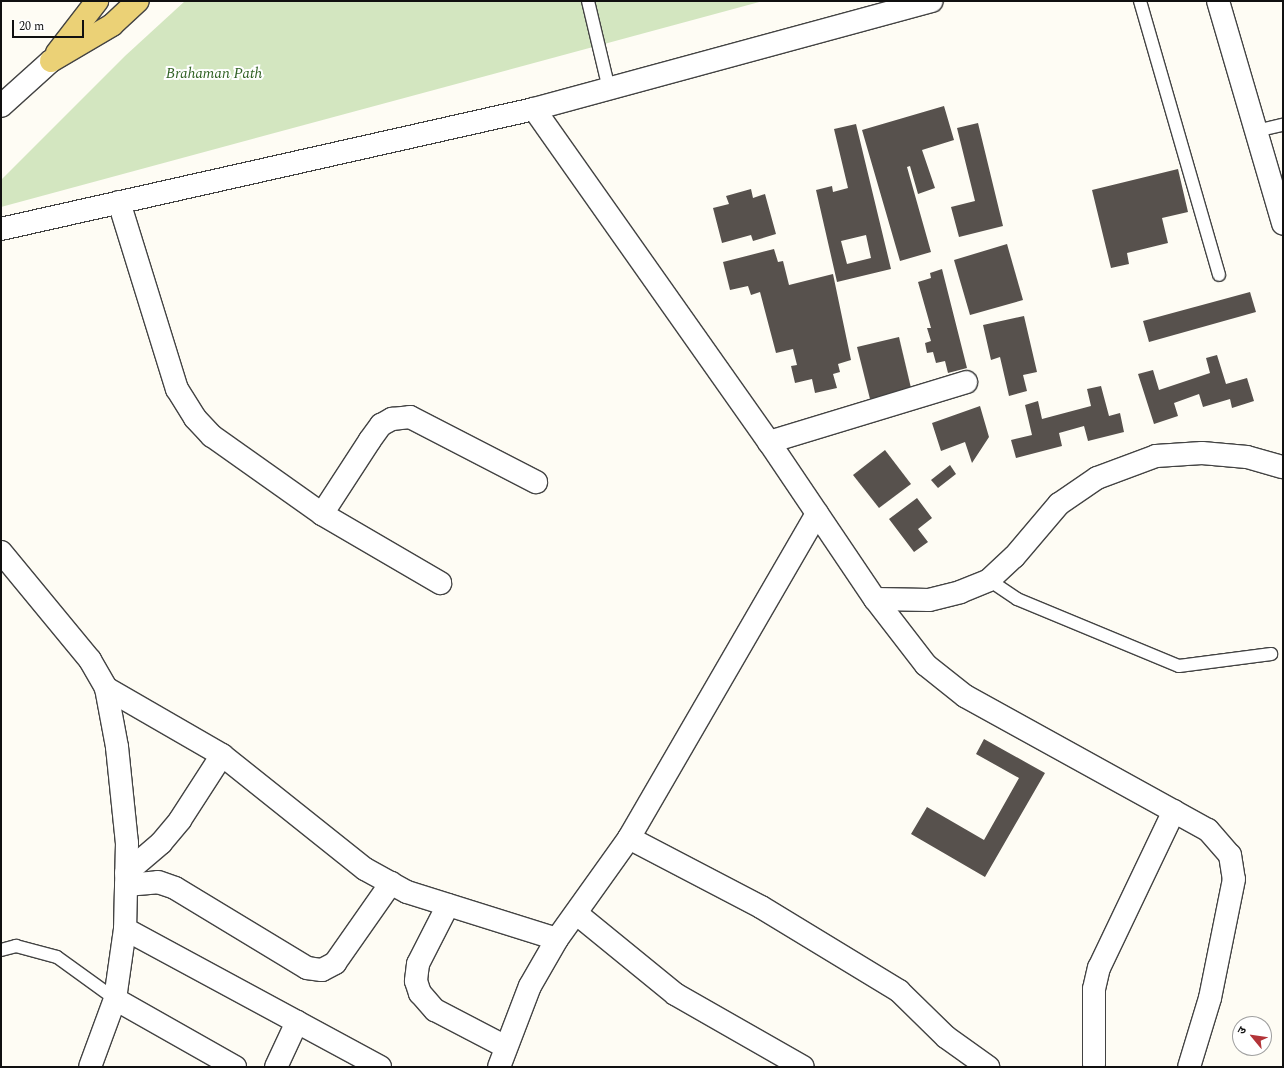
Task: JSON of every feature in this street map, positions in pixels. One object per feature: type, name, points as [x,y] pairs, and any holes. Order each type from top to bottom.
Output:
[{"type":"main road","points":[[51,61],[97,1]]},
{"type":"main road","points":[[51,61],[112,25],[138,1]]},
{"type":"street","points":[[1,229],[534,109],[932,1]]},
{"type":"street","points":[[1218,1],[1283,224]]},
{"type":"street","points":[[1,106],[51,61]]},
{"type":"street","points":[[534,109],[769,442],[875,599],[926,665],[965,696],[1208,830],[1221,842],[1230,855],[1234,879],[1210,998],[1189,1067]]},
{"type":"street","points":[[119,202],[177,389],[195,418],[212,436],[322,514],[440,584]]},
{"type":"street","points":[[769,442],[966,382]]},
{"type":"street","points":[[322,514],[370,440],[382,425],[392,419],[410,417],[536,482]]},
{"type":"street","points":[[875,599],[929,600],[960,592],[988,580],[1014,556],[1059,504],[1097,478],[1156,456],[1202,453],[1247,457],[1283,467]]},
{"type":"street","points":[[448,905],[418,964],[416,981],[420,993],[435,1010],[502,1057],[530,986],[557,940],[577,914],[629,838],[817,514]]},
{"type":"street","points":[[1,552],[90,660],[106,688],[117,747],[127,843],[125,929],[115,999],[90,1067]]},
{"type":"street","points":[[106,688],[222,755],[365,869],[407,892],[557,940]]},
{"type":"street","points":[[126,879],[161,843],[180,820],[222,755]]},
{"type":"street","points":[[1094,1064],[1094,989],[1099,968],[1174,811]]},
{"type":"street","points":[[629,838],[761,907],[899,991],[946,1037],[988,1067]]},
{"type":"street","points":[[126,879],[158,882],[175,888],[307,968],[322,970],[334,963],[391,883]]},
{"type":"street","points":[[577,914],[676,994],[803,1067]]},
{"type":"street","points":[[125,929],[380,1067]]},
{"type":"street","points":[[115,999],[235,1067]]},
{"type":"street","points":[[276,1067],[297,1022]]},
{"type":"lane","points":[[588,1],[609,89]]},
{"type":"lane","points":[[1140,1],[1219,275]]},
{"type":"lane","points":[[1256,131],[1283,125]]},
{"type":"lane","points":[[988,580],[1017,599],[1179,666],[1271,654]]},
{"type":"lane","points":[[1,950],[16,946],[57,957],[115,999]]},
{"type":"green space","name":"Brahaman Path","points":[[185,1],[763,1],[1,207],[1,180],[125,56]]},
{"type":"building","points":[[944,106],[954,140],[922,150],[935,188],[918,194],[910,166],[907,167],[931,252],[900,261],[862,130]]},
{"type":"building","points":[[978,123],[1003,226],[959,237],[951,207],[975,201],[957,128]]},
{"type":"building","points":[[856,124],[891,269],[837,282],[816,190],[832,186],[833,192],[848,188],[834,129]],"holes":[[[866,235],[871,258],[847,264],[841,241]]]},
{"type":"building","points":[[1178,169],[1188,212],[1162,218],[1168,243],[1127,253],[1129,264],[1111,268],[1092,190]]},
{"type":"building","points":[[751,189],[753,198],[765,194],[776,234],[753,241],[751,235],[722,243],[713,208],[729,204],[726,196]]},
{"type":"building","points":[[1007,244],[1023,300],[970,315],[954,260]]},
{"type":"building","points":[[774,249],[778,262],[783,261],[789,285],[833,274],[851,360],[838,364],[840,372],[833,374],[837,388],[815,393],[812,379],[795,383],[791,366],[797,365],[793,349],[776,353],[760,292],[751,295],[748,286],[730,290],[723,262]]},
{"type":"building","points":[[942,269],[967,368],[948,373],[945,361],[936,363],[933,352],[927,353],[925,343],[931,341],[927,328],[931,328],[918,282],[931,278],[930,273]]},
{"type":"building","points":[[1250,292],[1256,312],[1149,342],[1143,321]]},
{"type":"building","points":[[1024,316],[1037,372],[1023,375],[1027,391],[1009,396],[1000,357],[991,360],[983,325]]},
{"type":"building","points":[[899,337],[911,388],[870,399],[857,347]]},
{"type":"building","points":[[1217,355],[1226,384],[1247,378],[1254,401],[1232,408],[1230,399],[1203,407],[1199,394],[1174,403],[1178,416],[1154,424],[1138,374],[1153,370],[1159,390],[1210,373],[1206,358]]},
{"type":"building","points":[[1101,386],[1109,416],[1120,413],[1124,432],[1088,441],[1084,426],[1059,433],[1062,446],[1016,458],[1011,440],[1032,435],[1025,405],[1038,401],[1042,419],[1091,406],[1087,389]]},
{"type":"building","points":[[980,406],[989,437],[972,463],[965,442],[941,451],[932,423]]},
{"type":"building","points":[[885,450],[911,484],[879,508],[853,475]]},
{"type":"building","points":[[950,465],[956,474],[938,488],[931,480]]},
{"type":"building","points":[[917,498],[932,518],[918,529],[928,542],[914,552],[889,519]]},
{"type":"building","points":[[984,739],[1045,773],[985,877],[911,834],[927,807],[984,840],[1019,778],[976,754]]}]
